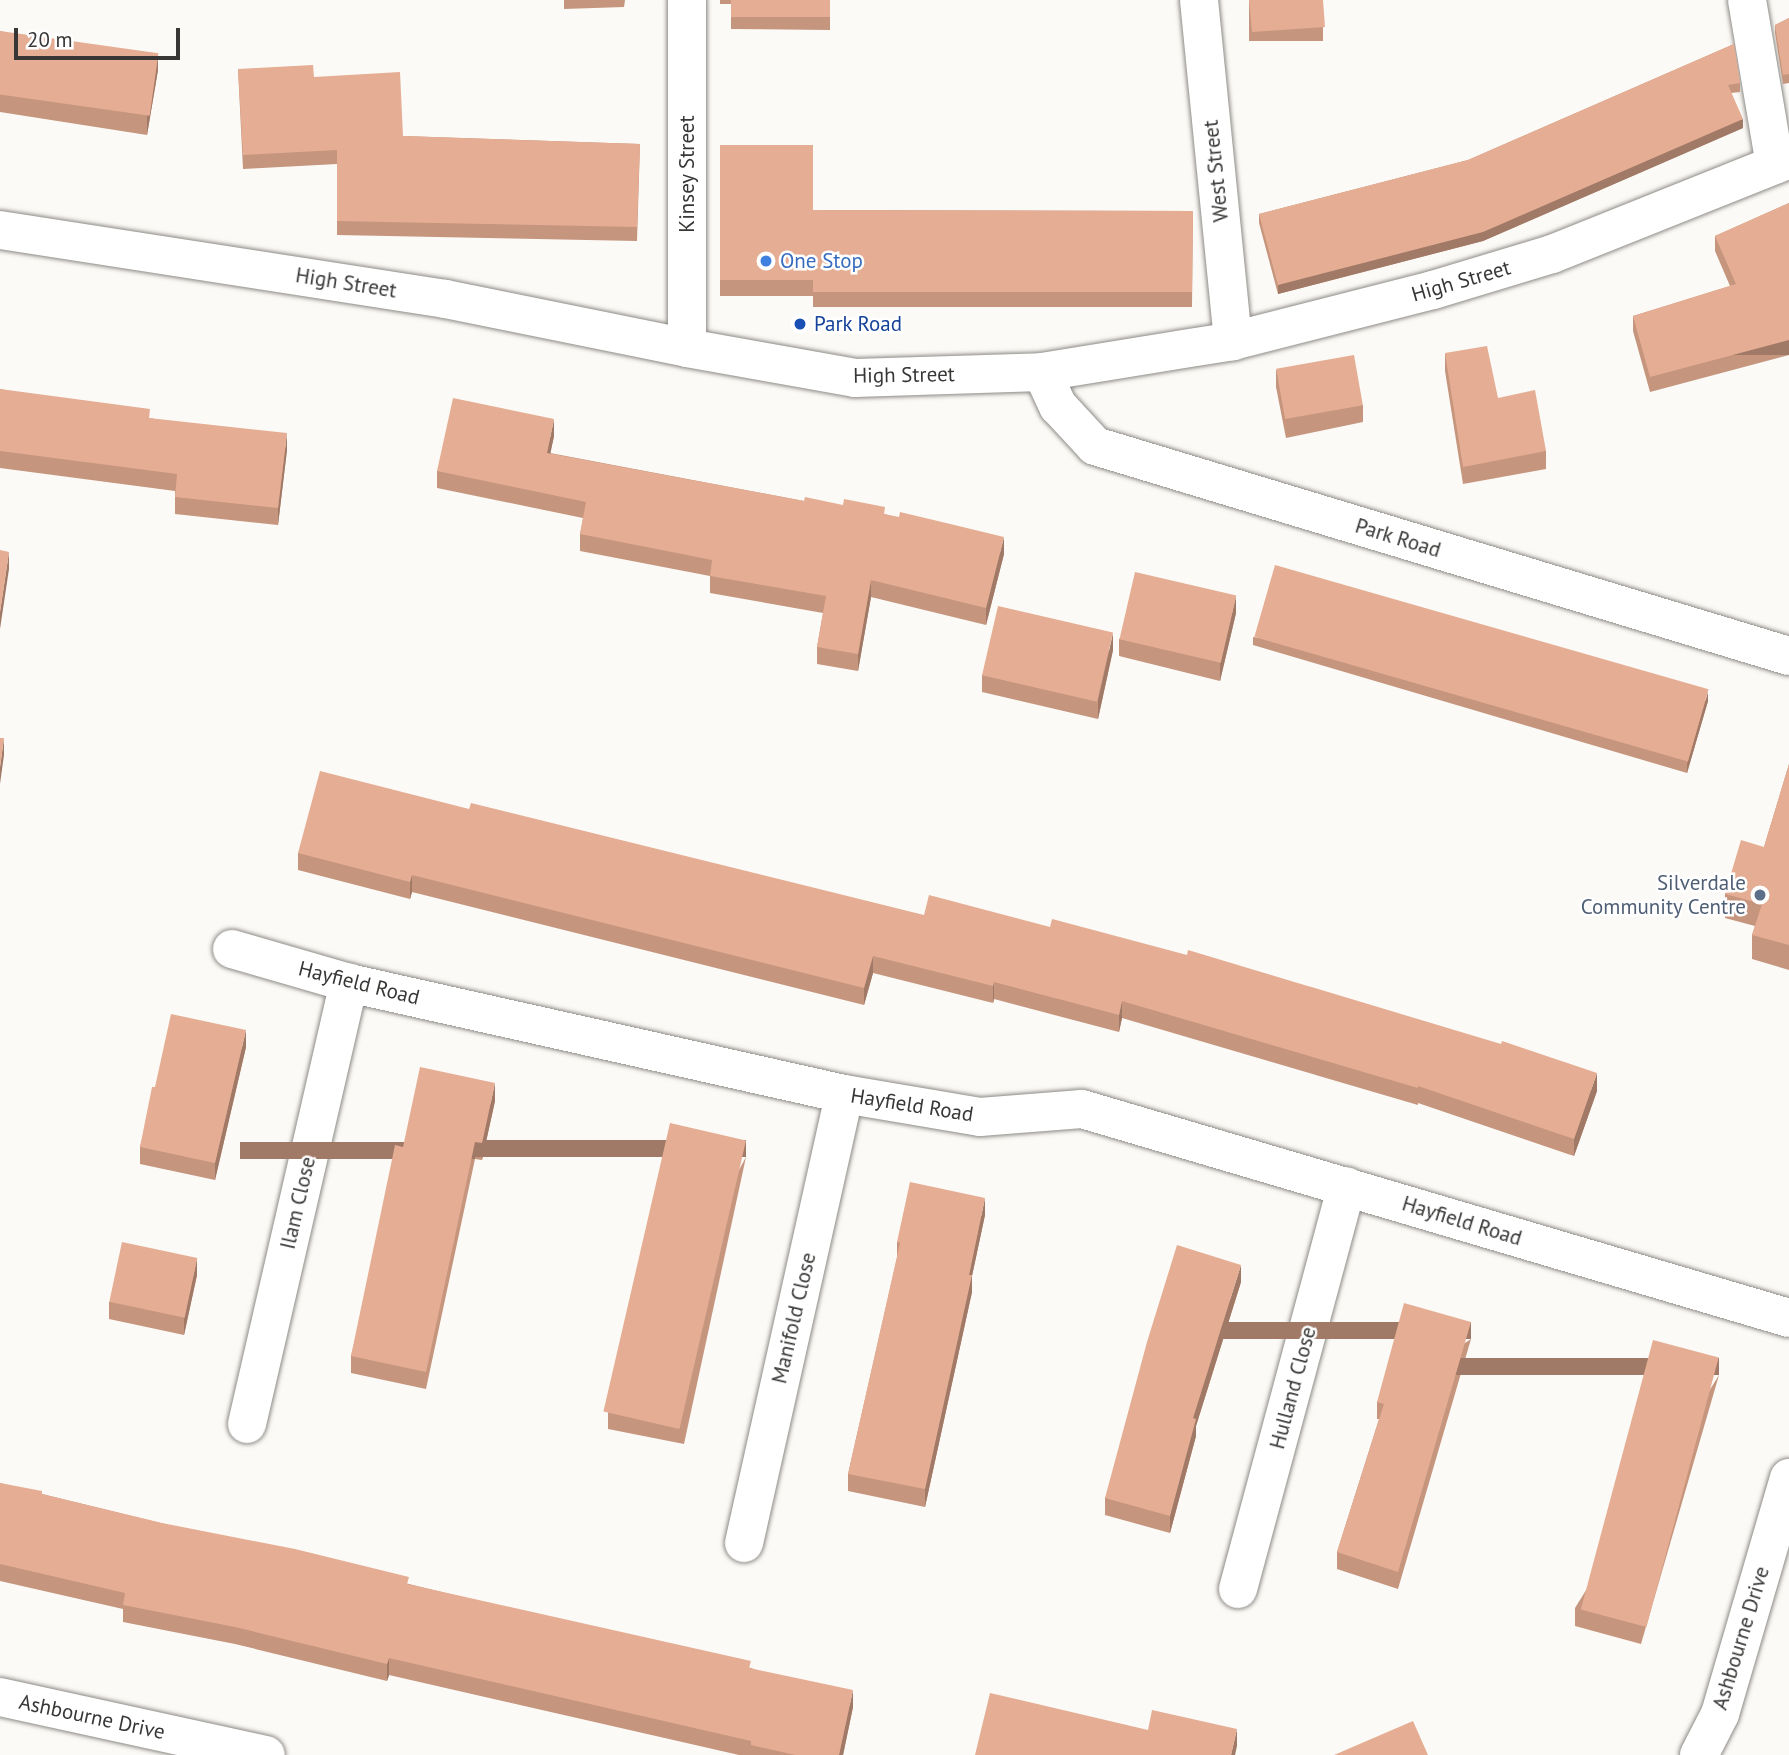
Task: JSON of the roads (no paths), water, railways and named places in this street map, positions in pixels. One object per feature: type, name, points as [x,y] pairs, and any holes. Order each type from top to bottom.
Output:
[{"type":"street","name":"Kinsey Street","points":[[687,0],[687,348]]},
{"type":"street","name":"West Street","points":[[1199,0],[1233,341]]},
{"type":"street","points":[[1747,0],[1782,162]]},
{"type":"street","name":"High Street","points":[[0,230],[445,299],[687,348],[855,378],[1042,372],[1233,341],[1433,290],[1552,254],[1782,162]]},
{"type":"street","name":"Park Road","points":[[1042,372],[1058,406],[1096,446],[1789,656]]},
{"type":"street","name":"Hayfield Road","points":[[232,949],[349,983],[844,1094],[980,1116],[1082,1109],[1789,1318]]},
{"type":"street","name":"Ilam Close","points":[[247,1424],[349,983]]},
{"type":"street","name":"Manifold Close","points":[[744,1543],[844,1094]]},
{"type":"street","name":"Hulland Close","points":[[1238,1589],[1347,1186]]},
{"type":"street","name":"Ashbourne Drive","points":[[1699,1755],[1720,1714],[1789,1478]]},
{"type":"street","name":"Ashbourne Drive","points":[[0,1697],[179,1745],[265,1755]]},
{"type":"place","name":"One Stop","points":[[766,261]]},
{"type":"place","name":"Park Road","points":[[800,324]]},
{"type":"place","name":"Silverdale Community Centre","points":[[1760,895]]}]
